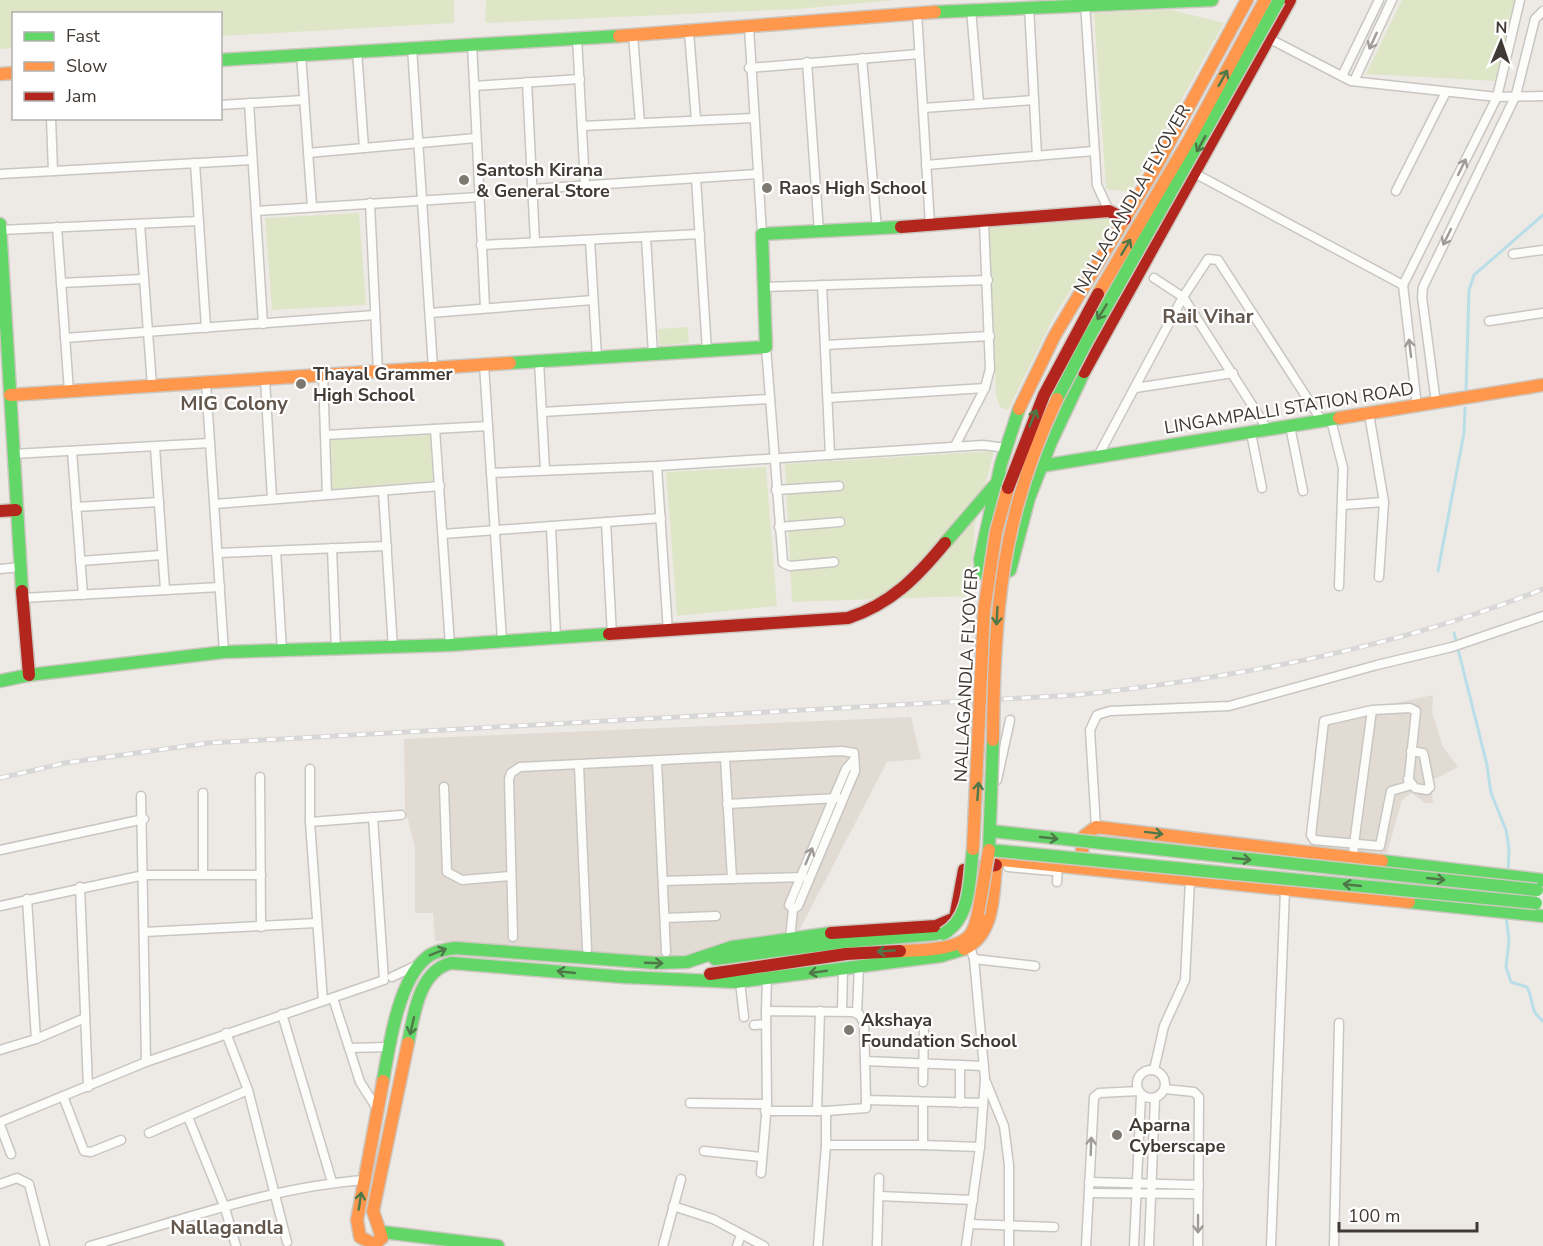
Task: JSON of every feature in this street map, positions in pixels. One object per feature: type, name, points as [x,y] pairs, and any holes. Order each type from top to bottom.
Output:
[{"type":"street","points":[[222,60],[472,43],[688,32],[971,9],[1212,0]]},
{"type":"street","points":[[1247,0],[1125,219],[1051,341],[1019,410],[996,484],[980,559],[981,570],[985,575],[999,578],[1010,570],[1017,534],[1041,466],[1088,364],[1196,174],[1290,0]]},
{"type":"street","name":"NALLAGANDLA FLYOVER","points":[[687,962],[950,932],[962,918],[973,849],[987,591],[996,534],[1013,471],[1043,393],[1063,353],[1174,165],[1265,0]]},
{"type":"street","name":"NALLAGANDLA FLYOVER","points":[[685,978],[846,954],[944,948],[956,944],[972,933],[976,924],[989,850],[999,593],[1008,537],[1025,474],[1074,360],[1185,173],[1279,0]]},
{"type":"street","points":[[1342,76],[1379,0]]},
{"type":"street","points":[[1354,81],[1392,0]]},
{"type":"street","points":[[1417,406],[1403,285],[1497,97],[1520,0]]},
{"type":"street","points":[[1085,3],[1097,185],[1109,211]]},
{"type":"street","points":[[1029,6],[1037,156]]},
{"type":"street","points":[[971,9],[979,104]]},
{"type":"street","points":[[1436,403],[1422,297],[1423,286],[1516,95],[1535,19],[1543,11]]},
{"type":"street","points":[[916,13],[930,225]]},
{"type":"street","points":[[749,27],[762,234],[766,347],[783,563],[790,566],[834,562]]},
{"type":"street","points":[[688,32],[696,120]]},
{"type":"street","points":[[633,35],[640,123]]},
{"type":"street","points":[[577,37],[585,185]]},
{"type":"street","points":[[1270,39],[1354,81],[1497,97],[1543,96]]},
{"type":"street","points":[[472,43],[485,308]]},
{"type":"street","points":[[412,47],[433,368]]},
{"type":"street","points":[[357,51],[364,148]]},
{"type":"street","points":[[301,54],[312,207]]},
{"type":"street","points":[[750,68],[919,54]]},
{"type":"street","points":[[862,58],[877,229]]},
{"type":"street","points":[[807,62],[819,232]]},
{"type":"street","points":[[474,86],[580,79]]},
{"type":"street","points":[[527,82],[535,242]]},
{"type":"street","points":[[1396,190],[1446,92]]},
{"type":"street","points":[[222,105],[304,100]]},
{"type":"street","points":[[922,108],[1034,100]]},
{"type":"street","points":[[249,104],[263,324]]},
{"type":"street","points":[[582,126],[753,118]]},
{"type":"street","points":[[51,120],[53,171]]},
{"type":"street","points":[[308,153],[476,138]]},
{"type":"street","points":[[926,165],[1094,151]]},
{"type":"street","points":[[0,174],[252,160]]},
{"type":"street","points":[[195,163],[206,328]]},
{"type":"street","points":[[532,189],[757,174]]},
{"type":"street","points":[[1196,174],[1403,285]]},
{"type":"street","points":[[696,178],[707,351]]},
{"type":"street","points":[[256,211],[479,196]]},
{"type":"street","points":[[369,203],[378,372]]},
{"type":"street","points":[[762,234],[984,222],[1109,211],[1125,219]]},
{"type":"street","points":[[0,230],[199,221]]},
{"type":"street","points":[[954,446],[985,388],[990,369],[984,222]]},
{"type":"street","points":[[0,224],[3,338],[10,395],[29,675]]},
{"type":"street","points":[[140,224],[152,386]]},
{"type":"street","points":[[57,228],[69,391]]},
{"type":"street","points":[[481,245],[700,234]]},
{"type":"street","points":[[646,237],[653,354]]},
{"type":"street","points":[[590,240],[597,358]]},
{"type":"street","points":[[1513,254],[1543,250]]},
{"type":"street","points":[[1098,456],[1203,263],[1208,259],[1218,260],[1327,420],[1343,468],[1339,586]]},
{"type":"street","points":[[1154,278],[1184,297],[1268,430]]},
{"type":"street","points":[[61,283],[144,279]]},
{"type":"street","points":[[764,287],[988,280]]},
{"type":"street","points":[[822,285],[830,455]]},
{"type":"street","points":[[430,313],[593,300]]},
{"type":"street","points":[[1489,321],[1543,313]]},
{"type":"street","points":[[65,338],[375,315]]},
{"type":"street","points":[[825,345],[990,336]]},
{"type":"street","points":[[1051,341],[1088,364]]},
{"type":"street","points":[[10,395],[766,347]]},
{"type":"street","points":[[539,361],[545,470]]},
{"type":"street","points":[[484,365],[502,640]]},
{"type":"street","points":[[1135,388],[1233,373]]},
{"type":"street","points":[[323,375],[327,495]]},
{"type":"street","points":[[265,379],[272,499]]},
{"type":"street","points":[[206,383],[224,652]]},
{"type":"street","name":"LINGAMPALLI STATION ROAD","points":[[996,484],[1041,466],[1543,385]]},
{"type":"street","points":[[828,398],[985,388]]},
{"type":"street","points":[[542,412],[770,399]]},
{"type":"street","points":[[1369,414],[1384,502],[1379,577]]},
{"type":"street","points":[[324,435],[488,426]]},
{"type":"street","points":[[1290,426],[1304,491]]},
{"type":"street","points":[[435,429],[450,645]]},
{"type":"street","points":[[1251,433],[1262,488]]},
{"type":"street","points":[[13,454],[210,443]]},
{"type":"street","points":[[491,473],[657,466],[983,445],[1006,448],[1041,466]]},
{"type":"street","points":[[155,447],[165,590]]},
{"type":"street","points":[[72,451],[83,595]]},
{"type":"street","points":[[657,466],[668,632]]},
{"type":"street","points":[[0,681],[29,675],[224,652],[393,648],[502,640],[612,636],[866,614],[880,607],[924,567],[996,484]]},
{"type":"street","points":[[215,504],[440,486]]},
{"type":"street","points":[[776,490],[839,486]]},
{"type":"street","points":[[383,490],[393,648]]},
{"type":"street","points":[[76,507],[159,502]]},
{"type":"street","points":[[1343,505],[1384,502]]},
{"type":"street","points":[[0,511],[16,510]]},
{"type":"street","points":[[443,534],[661,518]]},
{"type":"street","points":[[606,522],[612,636]]},
{"type":"street","points":[[779,527],[840,522]]},
{"type":"street","points":[[551,526],[556,638]]},
{"type":"street","points":[[218,553],[387,546]]},
{"type":"street","points":[[332,548],[336,650]]},
{"type":"street","points":[[276,550],[282,651]]},
{"type":"street","points":[[80,561],[162,555]]},
{"type":"street","points":[[0,569],[20,567]]},
{"type":"street","points":[[22,598],[220,587]]},
{"type":"street","points":[[1100,870],[1102,835],[1098,827],[1090,730],[1097,715],[1110,711],[1229,706],[1463,644],[1543,616]]},
{"type":"street","points":[[1378,860],[1390,791],[1408,786],[1416,711],[1410,708],[1372,710],[1324,721],[1311,835],[1314,840],[1378,860],[1522,877],[1539,891]]},
{"type":"street","points":[[1353,851],[1372,710]]},
{"type":"street","points":[[392,977],[446,948],[656,963],[687,962],[732,947],[826,933],[944,924],[955,918],[968,844],[997,785],[1010,720]]},
{"type":"street","points":[[513,937],[510,876],[511,773],[520,767],[842,751],[854,753],[855,771],[798,906],[793,909]]},
{"type":"street","points":[[1408,779],[1415,788],[1427,790],[1430,787],[1423,753],[1411,751]]},
{"type":"street","points":[[725,758],[732,879]]},
{"type":"street","points":[[790,939],[793,909],[789,905],[846,770],[854,760]]},
{"type":"street","points":[[657,761],[666,952]]},
{"type":"street","points":[[579,765],[588,949]]},
{"type":"street","points":[[310,769],[310,822],[322,1000]]},
{"type":"street","points":[[260,777],[261,927]]},
{"type":"street","points":[[444,787],[447,872],[462,880],[510,876]]},
{"type":"street","points":[[203,793],[203,874]]},
{"type":"street","points":[[141,796],[144,819],[146,1062]]},
{"type":"street","points":[[728,804],[834,797],[843,799]]},
{"type":"street","points":[[310,822],[401,815]]},
{"type":"street","points":[[11,1154],[0,1124],[146,1062],[384,980],[373,817]]},
{"type":"street","points":[[0,850],[144,819]]},
{"type":"street","points":[[1080,868],[1084,836],[1098,827],[1353,851],[1380,846]]},
{"type":"street","points":[[990,831],[1539,891]]},
{"type":"street","points":[[989,850],[1539,891]]},
{"type":"street","points":[[966,1246],[980,1147],[985,1079],[972,953],[984,928],[993,886],[1002,866],[1002,860],[1543,916]]},
{"type":"street","points":[[1056,865],[1057,882]]},
{"type":"street","points":[[964,870],[1002,866]]},
{"type":"street","points":[[0,906],[80,887],[144,876],[261,874]]},
{"type":"street","points":[[663,882],[800,876],[809,879]]},
{"type":"street","points":[[1154,1070],[1164,1026],[1185,980],[1190,880]]},
{"type":"street","points":[[962,888],[993,886]]},
{"type":"street","points":[[80,887],[88,1087]]},
{"type":"street","points":[[1271,1246],[1285,890]]},
{"type":"street","points":[[27,899],[36,1039]]},
{"type":"street","points":[[665,918],[716,916]]},
{"type":"street","points":[[144,932],[316,923]]},
{"type":"street","points":[[370,1242],[375,1225],[373,1211],[413,1022],[430,975],[439,966],[461,962],[624,978],[740,981],[972,953],[1035,966]]},
{"type":"street","points":[[538,969],[539,954]]},
{"type":"street","points":[[370,1242],[357,1220],[363,1180],[389,1047],[406,985],[417,965]]},
{"type":"street","points":[[857,1014],[860,966]]},
{"type":"street","points":[[842,1011],[843,968]]},
{"type":"street","points":[[761,1173],[766,1108],[767,979]]},
{"type":"street","points":[[740,981],[744,1017]]},
{"type":"street","points":[[333,998],[360,1082],[376,1107]]},
{"type":"street","points":[[690,1103],[822,1111],[866,1108],[864,1023],[857,1014],[842,1011],[766,1011]]},
{"type":"street","points":[[818,1246],[826,1144],[822,1111],[820,1011]]},
{"type":"street","points":[[282,1014],[332,1182]]},
{"type":"street","points":[[0,1050],[36,1039],[85,1018]]},
{"type":"street","points":[[1334,1246],[1339,1023]]},
{"type":"street","points":[[754,1025],[766,1024]]},
{"type":"street","points":[[923,1082],[924,1026]]},
{"type":"street","points":[[226,1033],[248,1090],[287,1242]]},
{"type":"street","points":[[349,1048],[389,1047]]},
{"type":"street","points":[[865,1061],[984,1066]]},
{"type":"street","points":[[960,1065],[960,1103]]},
{"type":"street","points":[[1154,1070],[1165,1079],[1165,1089]]},
{"type":"street","points":[[1134,1246],[1140,1093],[1137,1082],[1141,1074],[1154,1070]]},
{"type":"street","points":[[985,1079],[1004,1126],[1009,1166],[1009,1246]]},
{"type":"street","points":[[1149,1246],[1155,1098],[1165,1089],[1194,1092],[1199,1097],[1198,1246]]},
{"type":"street","points":[[149,1132],[248,1090]]},
{"type":"street","points":[[1086,1246],[1094,1097],[1099,1093],[1140,1093],[1155,1098]]},
{"type":"street","points":[[63,1096],[84,1151],[91,1152],[121,1140]]},
{"type":"street","points":[[866,1100],[983,1103]]},
{"type":"street","points":[[923,1102],[923,1145]]},
{"type":"street","points":[[188,1117],[225,1208],[236,1246]]},
{"type":"street","points":[[826,1144],[980,1147]]},
{"type":"street","points":[[704,1150],[761,1157]]},
{"type":"street","points":[[0,1184],[18,1178],[29,1184],[45,1246]]},
{"type":"street","points":[[878,1246],[879,1178]]},
{"type":"street","points":[[663,1246],[681,1179]]},
{"type":"street","points":[[90,1246],[276,1193],[332,1182],[363,1180]]},
{"type":"street","points":[[1089,1182],[1198,1185]]},
{"type":"street","points":[[1089,1193],[1198,1194]]},
{"type":"street","points":[[879,1196],[973,1200]]},
{"type":"street","points":[[673,1206],[713,1219],[764,1246]]},
{"type":"street","points":[[969,1224],[1054,1227]]},
{"type":"street","points":[[737,1246],[741,1235]]},
{"type":"street","points":[[370,1242],[498,1246]]},
{"type":"shaded area","points":[[1433,695],[1432,712],[1443,747],[1458,767],[1431,781],[1433,803],[1425,803],[1412,793],[1402,800],[1387,853],[1309,847],[1322,719]]},
{"type":"shaded area","points":[[911,717],[921,759],[887,762],[800,929],[704,953],[655,956],[435,941],[433,913],[415,913],[415,848],[405,808],[404,739]]},
{"type":"green space","points":[[0,0],[454,0],[454,23],[222,36],[222,12],[12,12],[12,48],[0,49]]},
{"type":"green space","points":[[486,0],[896,0],[797,9],[485,23]]},
{"type":"green space","points":[[1402,0],[1518,0],[1495,81],[1366,74]]},
{"type":"green space","points":[[1171,10],[1224,23],[1130,192],[1106,189],[1094,13]]},
{"type":"green space","points":[[359,213],[366,305],[272,310],[265,218]]},
{"type":"green space","points":[[1105,215],[1110,218],[1110,228],[1055,315],[1008,410],[1000,407],[996,395],[989,227]]},
{"type":"green space","points":[[688,327],[689,343],[659,346],[658,329]]},
{"type":"green space","points":[[430,435],[433,481],[332,489],[331,440]]},
{"type":"green space","points":[[994,451],[975,524],[969,596],[792,602],[785,464]]},
{"type":"green space","points":[[766,467],[777,606],[677,616],[666,472]]},
{"type":"waterway","points":[[1466,391],[1469,290],[1474,275],[1543,215]]},
{"type":"waterway","points":[[1438,571],[1464,433],[1465,408]]},
{"type":"waterway","points":[[1454,633],[1487,765],[1491,793],[1506,830],[1509,848],[1508,874]]},
{"type":"waterway","points":[[1506,916],[1509,941],[1506,967],[1511,982],[1527,987],[1533,1009],[1543,1021]]},
{"type":"railway","points":[[0,778],[65,763],[208,743],[1076,695],[1136,688],[1254,670],[1372,644],[1487,610],[1543,589]]},
{"type":"traffic: fast","points":[[935,12],[1212,0]]},
{"type":"traffic: fast","points":[[1057,399],[1087,341],[1279,0]]},
{"type":"traffic: fast","points":[[222,60],[619,36]]},
{"type":"traffic: fast","points":[[0,224],[22,591]]},
{"type":"traffic: fast","points":[[510,363],[766,347],[762,234],[901,227]]},
{"type":"traffic: fast","points":[[1019,409],[1001,464],[980,559],[981,570],[985,575],[999,577],[1010,570],[1029,498],[1051,442],[1084,372]]},
{"type":"traffic: fast","points":[[945,543],[994,486],[1010,477],[1041,466],[1339,418]]},
{"type":"traffic: fast","points":[[0,681],[29,675],[224,652],[450,645],[609,634]]},
{"type":"traffic: fast","points":[[993,740],[989,850],[1536,903]]},
{"type":"traffic: fast","points":[[990,831],[1537,890]]},
{"type":"traffic: fast","points":[[943,934],[952,927],[964,908],[973,849]]},
{"type":"traffic: fast","points":[[1382,861],[1543,880]]},
{"type":"traffic: fast","points":[[1409,902],[1543,916]]},
{"type":"traffic: fast","points":[[383,1081],[401,999],[416,969],[425,959],[439,951],[455,948],[656,963],[687,962],[732,947],[831,933]]},
{"type":"traffic: fast","points":[[715,959],[844,942],[936,934]]},
{"type":"traffic: fast","points":[[408,1043],[416,1007],[425,984],[440,968],[451,963],[624,977],[736,982],[941,956],[964,949]]},
{"type":"traffic: fast","points":[[382,1232],[498,1246]]},
{"type":"traffic: slow","points":[[1019,409],[1055,335],[1157,165],[1247,0]]},
{"type":"traffic: slow","points":[[1098,294],[1189,140],[1265,0]]},
{"type":"traffic: slow","points":[[619,36],[935,12]]},
{"type":"traffic: slow","points":[[0,74],[12,73]]},
{"type":"traffic: slow","points":[[10,395],[510,363]]},
{"type":"traffic: slow","points":[[1339,418],[1543,385]]},
{"type":"traffic: slow","points":[[993,740],[996,649],[1004,565],[1012,525],[1024,484],[1038,442],[1057,399]]},
{"type":"traffic: slow","points":[[973,849],[984,610],[996,532],[1008,488]]},
{"type":"traffic: slow","points":[[1080,867],[1084,836],[1096,827],[1382,861]]},
{"type":"traffic: slow","points":[[978,914],[989,850]]},
{"type":"traffic: slow","points":[[964,949],[974,943],[987,924],[993,901],[996,865],[1002,860],[1409,902]]},
{"type":"traffic: slow","points":[[900,951],[928,950],[959,943],[972,932],[978,914]]},
{"type":"traffic: slow","points":[[383,1081],[357,1220],[360,1237],[374,1244],[382,1238],[373,1211],[408,1043]]},
{"type":"traffic: jam","points":[[1084,372],[1290,0]]},
{"type":"traffic: jam","points":[[901,227],[1109,211],[1125,219]]},
{"type":"traffic: jam","points":[[1008,488],[1044,395],[1098,294]]},
{"type":"traffic: jam","points":[[0,511],[16,510]]},
{"type":"traffic: jam","points":[[609,634],[848,618],[877,605],[902,588],[945,543]]},
{"type":"traffic: jam","points":[[22,591],[29,675]]},
{"type":"traffic: jam","points":[[831,933],[936,926],[955,918],[964,870],[996,865]]},
{"type":"traffic: jam","points":[[710,974],[846,954],[900,951]]},
{"type":"place","name":"Santosh Kirana & General Store","points":[[464,180]]},
{"type":"place","name":"Raos High School","points":[[767,188]]},
{"type":"place","name":"Thayal Grammer High School","points":[[301,384]]},
{"type":"place","name":"Akshaya Foundation School","points":[[849,1030]]},
{"type":"place","name":"Aparna Cyberscape","points":[[1117,1135]]},
{"type":"district","name":"Rail Vihar","points":[[1208,316]]},
{"type":"district","name":"MIG Colony","points":[[234,403]]},
{"type":"district","name":"Nallagandla","points":[[227,1227]]}]
